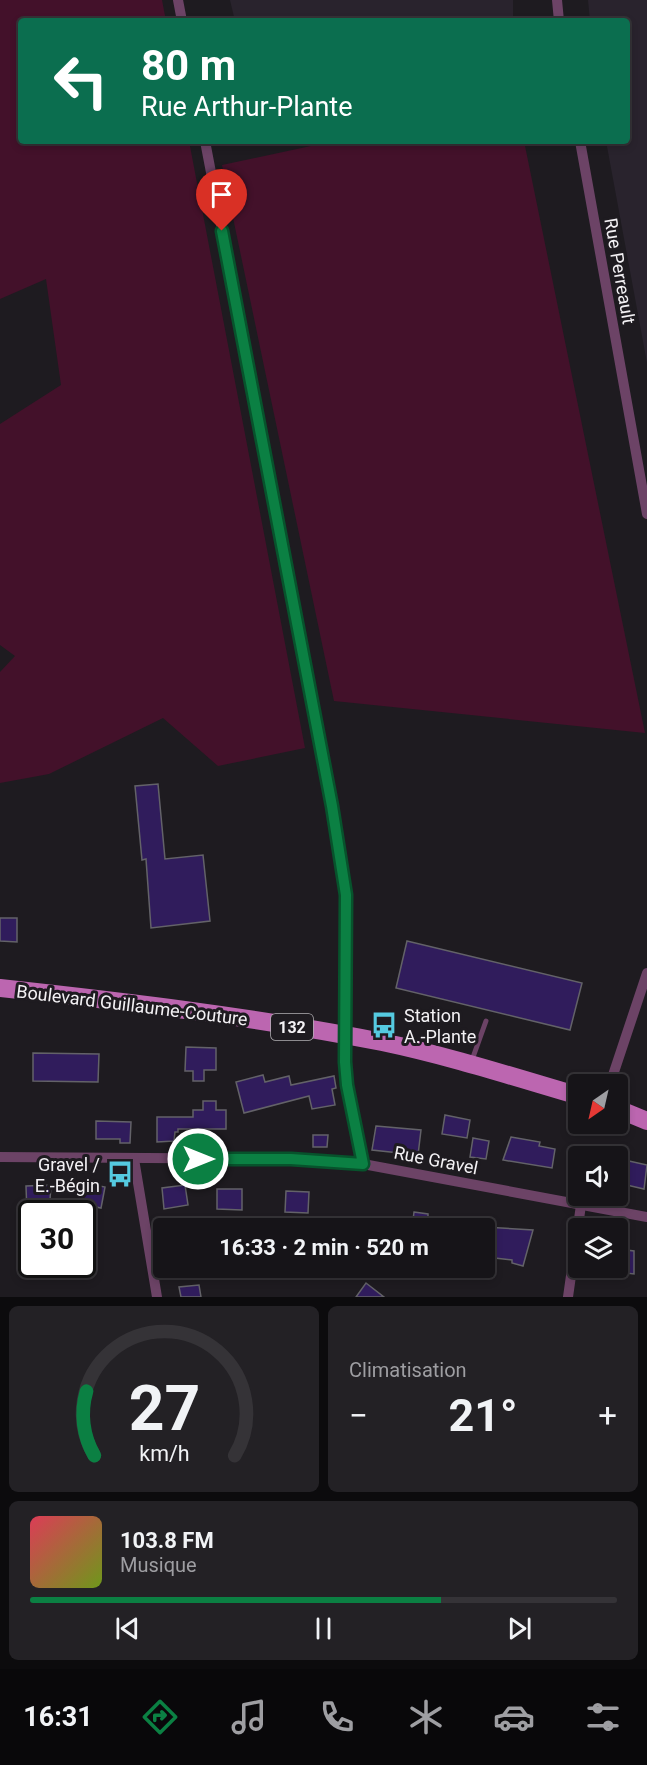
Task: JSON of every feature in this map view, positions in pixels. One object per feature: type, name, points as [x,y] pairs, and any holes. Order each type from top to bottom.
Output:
[{"type":"main road","name":"Boulevard Guillaume-Couture","points":[[0,988],[158,1006],[347,1036],[471,1064],[568,1093]]},
{"type":"main road","points":[[628,1113],[647,1121]]},
{"type":"street","points":[[178,0],[181,18]]},
{"type":"street","points":[[557,0],[559,18]]},
{"type":"street","points":[[206,144],[332,806],[346,895],[347,1036],[345,1062],[347,1085],[363,1164]]},
{"type":"street","name":"Rue Perreault","points":[[581,144],[647,514]]},
{"type":"street","points":[[613,1074],[647,973]]},
{"type":"street","name":"Rue Gravel","points":[[0,1157],[134,1160],[291,1159],[363,1164],[568,1203]]},
{"type":"street","points":[[134,1160],[156,1297]]},
{"type":"street","points":[[568,1297],[580,1206]]},
{"type":"street","name":"Rue Gravel","points":[[586,1206],[647,1217]]},
{"type":"lane","points":[[471,1064],[486,1021]]},
{"type":"shaded area","points":[[0,0],[162,0],[165,18],[18,18],[18,144],[190,144],[305,748],[218,766],[163,718],[49,774],[0,783],[0,672],[15,656],[0,645],[0,424],[61,385],[46,279],[0,299]]},
{"type":"shaded area","points":[[230,0],[513,0],[513,18],[234,18]]},
{"type":"shaded area","points":[[588,0],[647,0],[647,363],[607,144],[630,144],[630,18],[590,18]]},
{"type":"shaded area","points":[[320,144],[525,144],[645,733],[334,701],[222,165]]},
{"type":"building","points":[[158,784],[165,859],[203,855],[210,921],[151,928],[146,859],[142,860],[135,786]]},
{"type":"building","points":[[0,918],[17,918],[17,942],[0,941]]},
{"type":"building","points":[[407,941],[582,983],[570,1030],[396,988]]},
{"type":"building","points":[[186,1047],[216,1048],[216,1070],[204,1070],[204,1081],[193,1081],[193,1071],[185,1071]]},
{"type":"building","points":[[33,1053],[99,1054],[98,1082],[33,1081]]},
{"type":"building","points":[[263,1075],[265,1082],[289,1076],[291,1085],[334,1076],[336,1088],[332,1089],[335,1105],[312,1109],[309,1096],[244,1113],[236,1082]]},
{"type":"building","points":[[203,1101],[216,1101],[216,1110],[226,1110],[226,1129],[178,1129],[178,1132],[175,1132],[174,1141],[157,1142],[157,1117],[193,1117],[193,1110],[203,1110]]},
{"type":"building","points":[[445,1115],[470,1120],[467,1138],[442,1134]]},
{"type":"building","points":[[96,1121],[131,1122],[130,1143],[120,1143],[120,1139],[96,1139]]},
{"type":"building","points":[[376,1126],[421,1130],[418,1155],[372,1150]]},
{"type":"building","points":[[313,1135],[328,1135],[327,1147],[313,1147]]},
{"type":"building","points":[[511,1137],[540,1142],[539,1146],[555,1149],[552,1168],[503,1160]]},
{"type":"building","points":[[473,1138],[489,1141],[486,1159],[470,1157]]},
{"type":"building","points":[[628,1161],[647,1165],[644,1189],[628,1185]]},
{"type":"building","points":[[85,1183],[105,1187],[101,1208],[96,1207],[96,1200],[82,1200]]},
{"type":"building","points":[[51,1185],[50,1200],[26,1200],[26,1186]]},
{"type":"building","points":[[185,1185],[188,1205],[164,1209],[162,1188]]},
{"type":"building","points":[[217,1189],[242,1189],[242,1210],[217,1209]]},
{"type":"building","points":[[286,1191],[309,1192],[308,1213],[285,1212]]},
{"type":"building","points":[[414,1212],[437,1218],[413,1218]]},
{"type":"building","points":[[495,1228],[533,1230],[523,1266],[512,1263],[512,1260],[495,1258]]},
{"type":"building","points":[[628,1250],[634,1251],[634,1274],[628,1273]]},
{"type":"building","points":[[366,1283],[384,1297],[356,1297]]},
{"type":"building","points":[[199,1285],[201,1297],[181,1297],[179,1287]]},
{"type":"place","name":"Station A.-Plante","points":[[384,1025]]},
{"type":"place","name":"Gravel / E.-Bégin","points":[[120,1174]]},
{"type":"route","points":[[198,1159],[291,1159],[363,1164],[350,1108],[345,1062],[347,1036],[346,895],[332,806],[222,231]]}]
